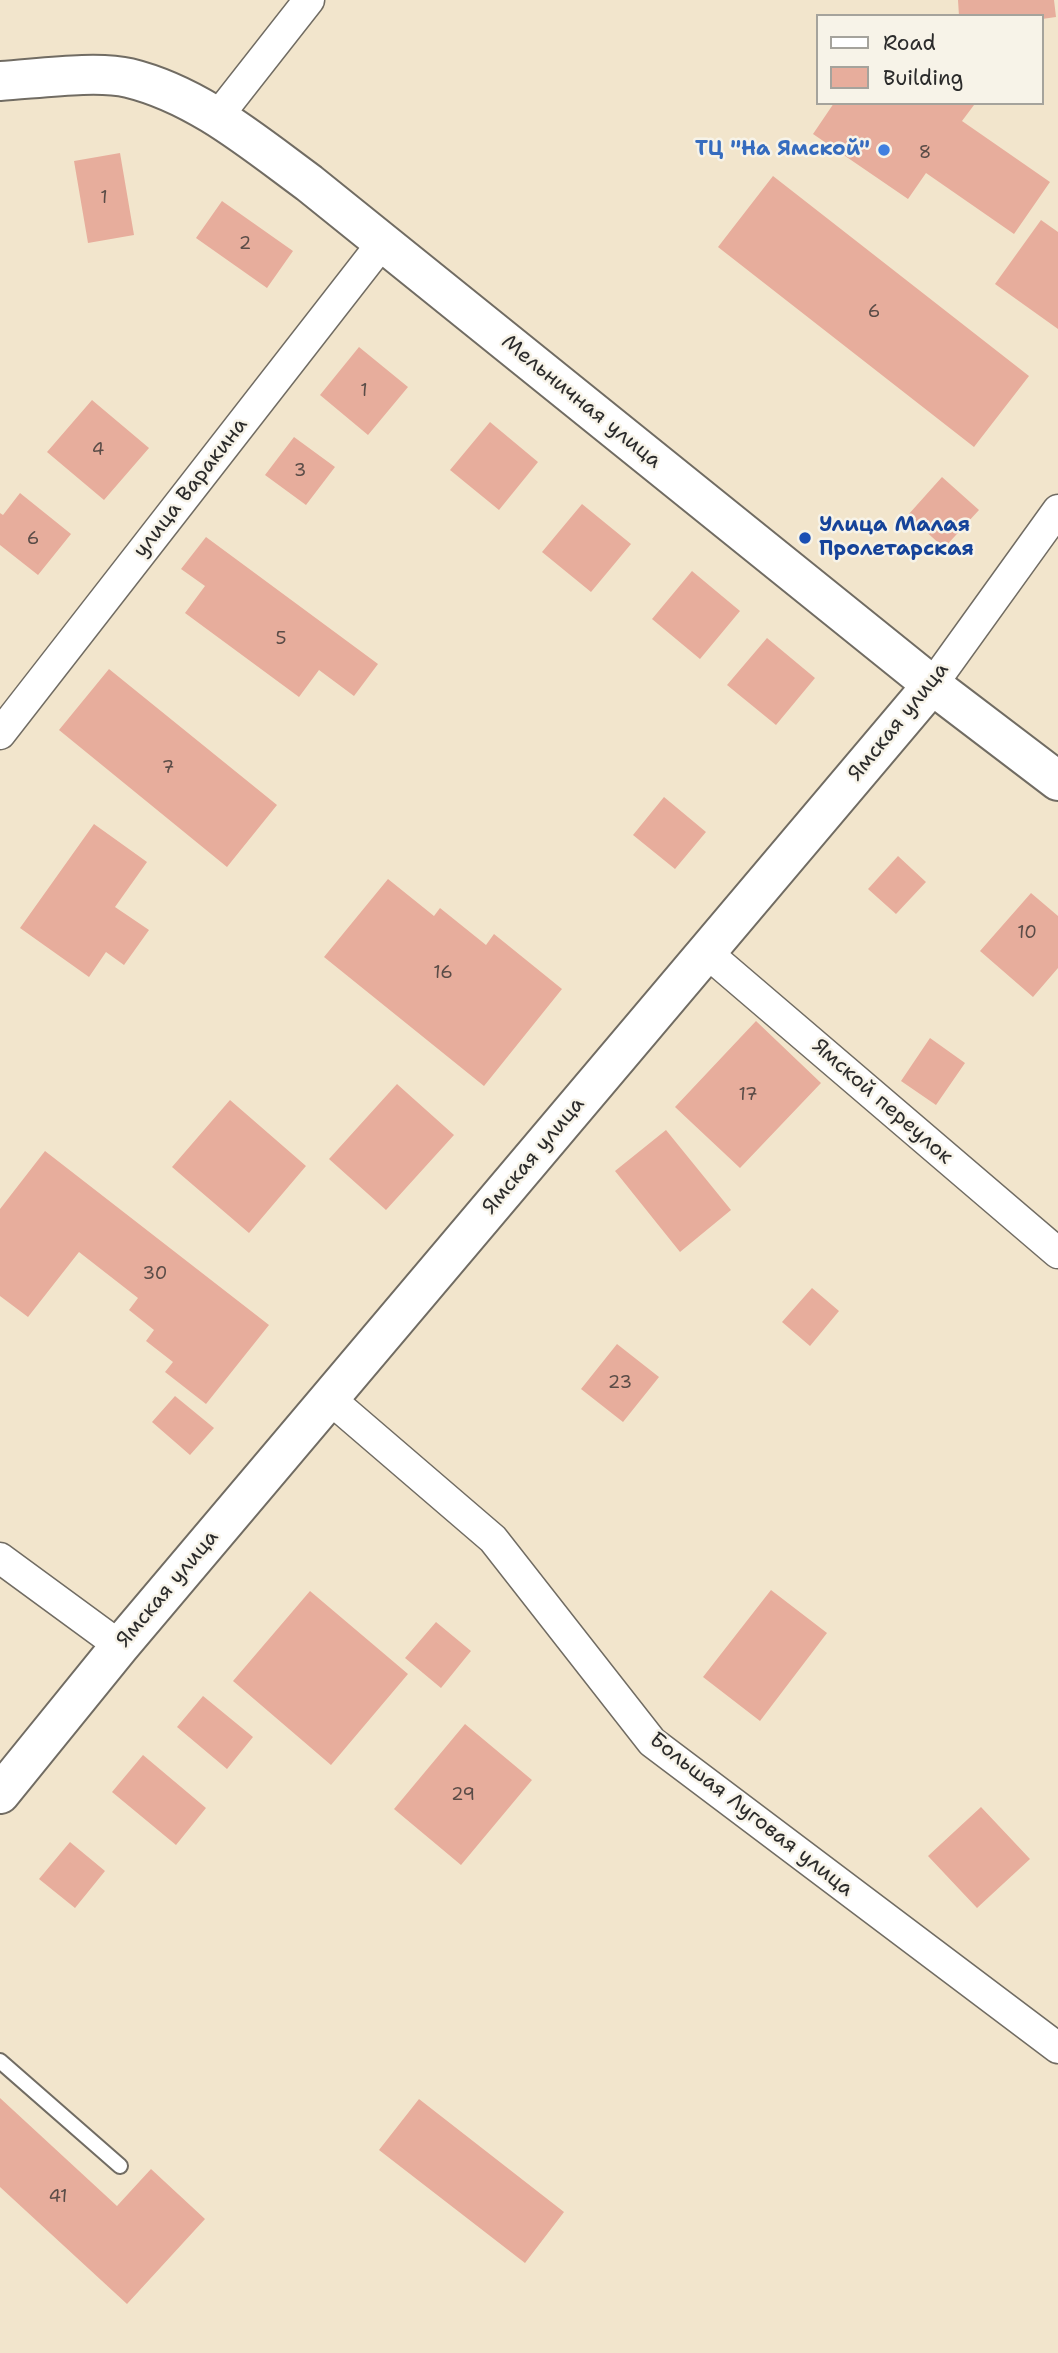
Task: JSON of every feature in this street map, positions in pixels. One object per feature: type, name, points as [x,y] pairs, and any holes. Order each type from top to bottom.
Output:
[{"type":"street","points":[[218,116],[309,0]]},
{"type":"street","name":"Мельничная улица","points":[[0,81],[78,77],[128,78],[171,92],[218,116],[309,183],[932,685],[1058,781]]},
{"type":"street","name":"улица Варакина","points":[[0,734],[383,242]]},
{"type":"street","name":"Ямская улица","points":[[0,1794],[120,1646],[932,685],[1058,510]]},
{"type":"street","name":"Ямской переулок","points":[[706,952],[1058,1253]]},
{"type":"street","name":"Большая Луговая улица","points":[[330,1399],[494,1539],[652,1742],[1058,2048]]},
{"type":"street","points":[[0,1558],[120,1646]]},
{"type":"lane","points":[[0,2061],[120,2166]]},
{"type":"building","points":[[958,0],[1054,0],[1056,17],[1044,19],[1044,14],[959,14]]},
{"type":"building","points":[[833,105],[974,105],[962,121],[1050,182],[1014,234],[926,173],[908,199],[813,134]]},
{"type":"building","points":[[120,153],[134,235],[88,243],[74,161]]},
{"type":"building","points":[[773,176],[1029,376],[974,447],[718,247]]},
{"type":"building","points":[[222,201],[293,251],[267,288],[196,238]]},
{"type":"building","points":[[1041,220],[1058,232],[1058,329],[995,284]]},
{"type":"building","points":[[359,347],[408,387],[368,435],[320,395]]},
{"type":"building","points":[[92,400],[149,448],[104,500],[47,452]]},
{"type":"building","points":[[490,422],[538,462],[499,510],[450,470]]},
{"type":"building","points":[[294,437],[335,467],[306,505],[265,475]]},
{"type":"building","points":[[942,477],[979,510],[944,548],[908,515]]},
{"type":"building","points":[[20,493],[71,534],[38,575],[0,545],[0,513],[3,515]]},
{"type":"building","points":[[582,504],[631,544],[591,592],[542,552]]},
{"type":"building","points":[[206,537],[378,664],[354,696],[319,670],[299,697],[185,613],[205,586],[181,569]]},
{"type":"building","points":[[692,571],[740,611],[700,659],[652,619]]},
{"type":"building","points":[[767,638],[815,678],[776,725],[727,685]]},
{"type":"building","points":[[109,669],[277,805],[227,867],[59,730]]},
{"type":"building","points":[[664,797],[706,832],[675,869],[633,835]]},
{"type":"building","points":[[94,824],[147,862],[115,907],[149,930],[124,965],[106,952],[89,977],[20,928]]},
{"type":"building","points":[[898,856],[926,882],[896,914],[868,889]]},
{"type":"building","points":[[388,879],[434,916],[440,908],[486,945],[494,934],[562,989],[484,1086],[324,957]]},
{"type":"building","points":[[1031,893],[1058,916],[1058,968],[1033,997],[980,951]]},
{"type":"building","points":[[756,1021],[821,1083],[740,1168],[675,1107]]},
{"type":"building","points":[[930,1038],[965,1063],[936,1105],[901,1081]]},
{"type":"building","points":[[397,1084],[454,1135],[386,1210],[329,1159]]},
{"type":"building","points":[[230,1100],[306,1166],[249,1233],[172,1167]]},
{"type":"building","points":[[666,1130],[731,1210],[680,1252],[615,1171]]},
{"type":"building","points":[[45,1151],[269,1325],[206,1404],[165,1372],[173,1362],[146,1341],[154,1330],[129,1310],[138,1298],[79,1252],[28,1317],[0,1296],[0,1209]]},
{"type":"building","points":[[812,1288],[839,1311],[810,1346],[782,1322]]},
{"type":"building","points":[[617,1344],[659,1377],[623,1422],[581,1389]]},
{"type":"building","points":[[175,1396],[214,1428],[190,1455],[152,1422]]},
{"type":"building","points":[[771,1590],[827,1633],[760,1721],[703,1677]]},
{"type":"building","points":[[310,1591],[408,1674],[331,1765],[233,1681]]},
{"type":"building","points":[[436,1622],[471,1651],[441,1688],[405,1658]]},
{"type":"building","points":[[203,1696],[253,1737],[227,1769],[177,1727]]},
{"type":"building","points":[[465,1724],[532,1780],[461,1865],[394,1809]]},
{"type":"building","points":[[143,1755],[206,1808],[176,1845],[112,1792]]},
{"type":"building","points":[[981,1807],[1030,1859],[977,1908],[928,1856]]},
{"type":"building","points":[[70,1842],[105,1871],[75,1908],[39,1879]]},
{"type":"building","points":[[0,2098],[117,2206],[151,2169],[205,2219],[127,2304],[0,2187]]},
{"type":"building","points":[[419,2099],[564,2212],[525,2263],[379,2150]]},
{"type":"place","name":"ТЦ \"На Ямской\"","points":[[884,150]]},
{"type":"place","name":"Улица Малая Пролетарская","points":[[805,538]]}]
